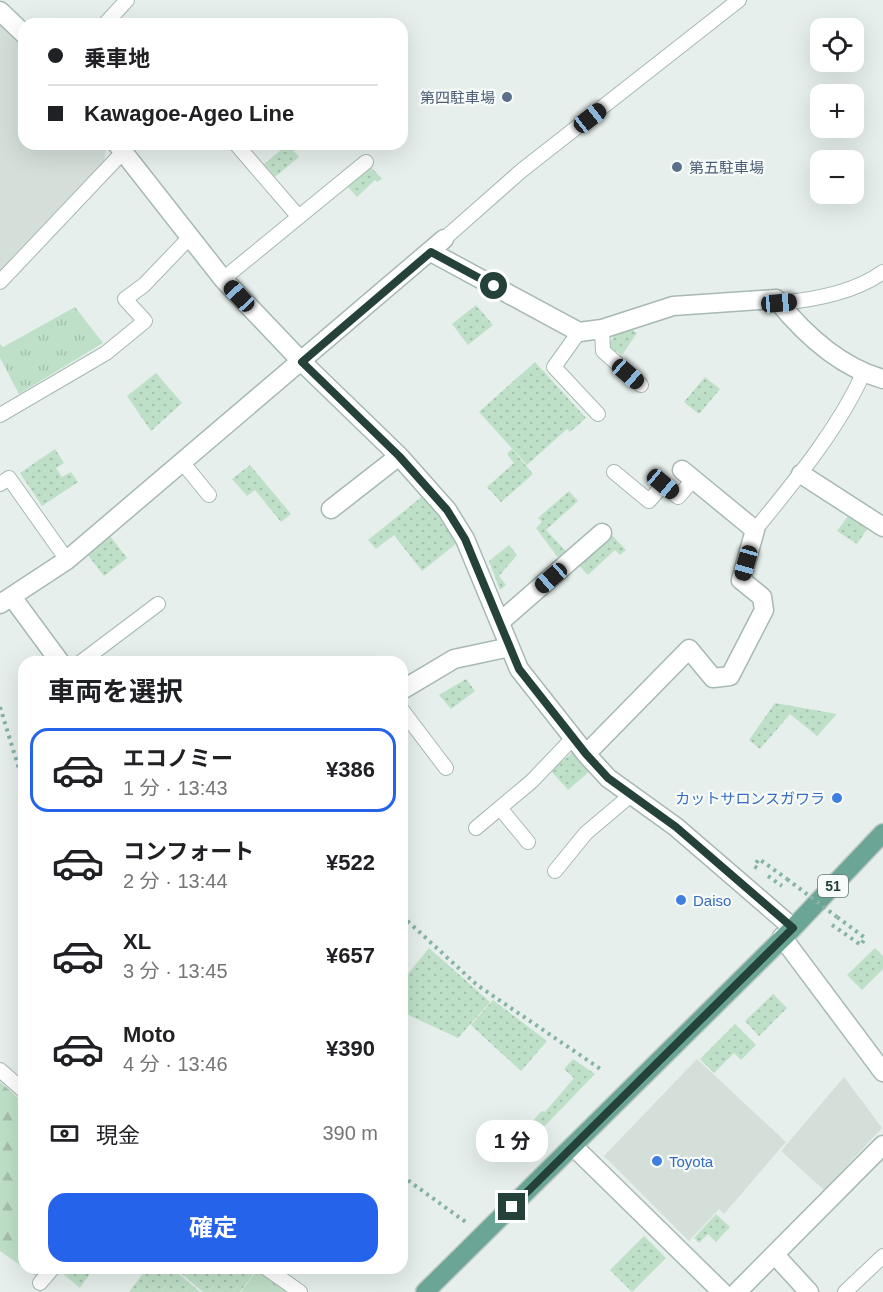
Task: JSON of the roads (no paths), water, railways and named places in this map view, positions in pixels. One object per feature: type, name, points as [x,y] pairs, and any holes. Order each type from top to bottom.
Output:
[{"type":"main road","name":"51","points":[[425,1292],[787,932],[883,833]]},
{"type":"street","points":[[0,10],[18,28]]},
{"type":"street","points":[[122,150],[189,238],[224,279],[302,362],[399,456],[447,510],[465,539],[524,677],[586,754],[608,778],[676,827],[787,932],[883,1072]]},
{"type":"street","points":[[55,656],[6,600],[67,560],[438,245],[579,332],[602,329],[673,306],[776,300],[816,341],[863,374],[883,379]]},
{"type":"street","points":[[331,509],[399,456]]},
{"type":"street","points":[[801,474],[883,526]]},
{"type":"street","points":[[586,754],[688,649],[713,678],[730,676],[764,610],[762,597],[741,580],[755,530],[688,475]]},
{"type":"street","points":[[500,622],[602,533]]},
{"type":"street","points":[[408,686],[454,659],[510,647]]},
{"type":"street","points":[[737,1292],[883,1145]]},
{"type":"street","points":[[573,1146],[722,1292]]},
{"type":"street","points":[[775,1255],[808,1292]]},
{"type":"lane","points":[[111,18],[127,0]]},
{"type":"lane","points":[[438,245],[521,171],[740,0]]},
{"type":"lane","points":[[0,282],[118,150]]},
{"type":"lane","points":[[241,150],[298,216]]},
{"type":"lane","points":[[224,279],[366,162]]},
{"type":"lane","points":[[0,415],[106,353],[145,321],[125,299],[144,285],[189,238]]},
{"type":"lane","points":[[779,303],[835,294],[872,280],[883,272]]},
{"type":"lane","points":[[602,329],[603,351],[641,385]]},
{"type":"lane","points":[[579,332],[554,367],[598,414]]},
{"type":"lane","points":[[755,530],[801,474],[856,389],[863,374]]},
{"type":"lane","points":[[182,462],[209,495]]},
{"type":"lane","points":[[614,472],[649,501],[663,484],[678,497],[688,475]]},
{"type":"lane","points":[[0,484],[9,478],[67,560]]},
{"type":"lane","points":[[89,656],[158,604]]},
{"type":"lane","points":[[408,718],[446,768]]},
{"type":"lane","points":[[476,828],[532,781],[573,738]]},
{"type":"lane","points":[[555,871],[586,833],[631,795]]},
{"type":"lane","points":[[500,808],[528,842]]},
{"type":"lane","points":[[0,1070],[18,1086]]},
{"type":"lane","points":[[845,1292],[883,1256]]},
{"type":"lane","points":[[40,1283],[48,1274]]},
{"type":"lane","points":[[277,1274],[300,1292]]},
{"type":"place","name":"第四駐車場","points":[[507,97]]},
{"type":"place","name":"第五駐車場","points":[[677,167]]},
{"type":"place","name":"カットサロンスガワラ","points":[[837,798]]},
{"type":"place","name":"Daiso","points":[[681,900]]},
{"type":"place","name":"Toyota","points":[[657,1161]]}]
